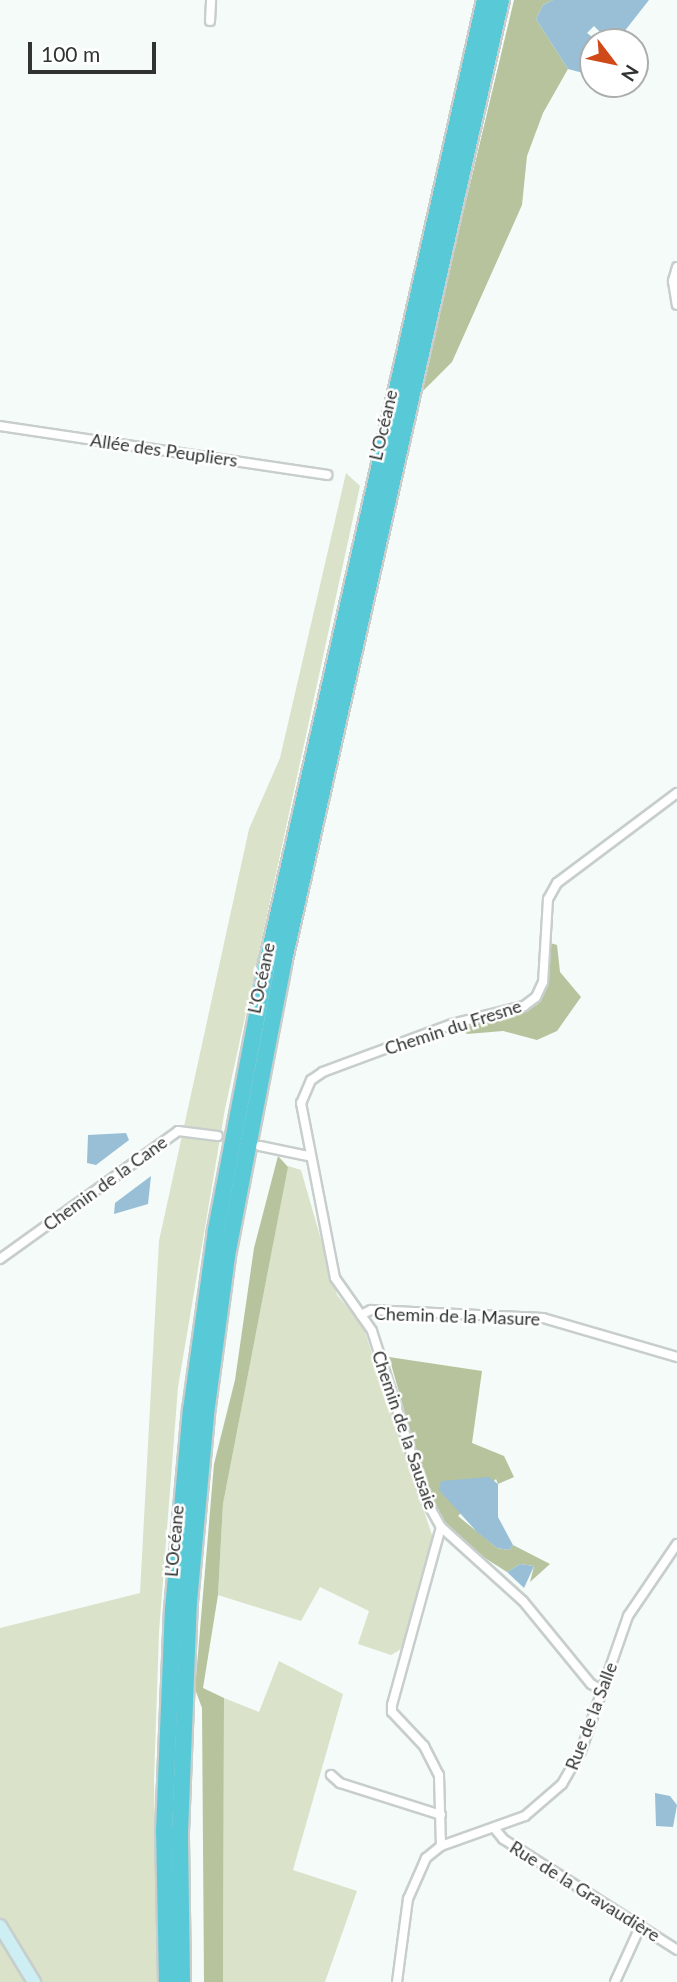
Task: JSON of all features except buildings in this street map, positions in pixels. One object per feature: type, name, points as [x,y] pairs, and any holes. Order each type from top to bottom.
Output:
[{"type":"highway","name":"L’Océane","points":[[167,1982],[165,1808],[173,1610],[191,1410],[216,1230],[269,956],[485,0]]},
{"type":"highway","name":"L’Océane","points":[[182,1982],[180,1832],[189,1602],[206,1414],[227,1256],[283,964],[501,0]]},
{"type":"street","points":[[210,21],[211,0]]},
{"type":"street","points":[[677,267],[673,282],[677,304]]},
{"type":"street","name":"Allée des Peupliers","points":[[0,426],[327,475]]},
{"type":"street","name":"Chemin du Fresne","points":[[308,1156],[301,1103],[311,1080],[452,1024],[524,1006],[536,997],[543,982],[548,899],[557,883],[677,793]]},
{"type":"street","name":"Chemin de la Cane","points":[[0,1259],[178,1131],[218,1136]]},
{"type":"street","points":[[260,1146],[308,1156]]},
{"type":"street","name":"Chemin de la Masure","points":[[308,1156],[335,1278],[361,1315],[371,1310],[543,1318],[677,1357]]},
{"type":"street","name":"Chemin de la Sausaie","points":[[361,1315],[372,1331],[427,1502],[440,1527],[523,1601],[591,1684],[602,1690]]},
{"type":"street","points":[[397,1982],[414,1878],[426,1858],[441,1846],[442,1792],[434,1762],[392,1712],[440,1527]]},
{"type":"street","name":"Rue de la Salle","points":[[441,1846],[495,1829],[536,1811],[562,1784],[581,1751],[628,1616],[677,1544]]},
{"type":"street","points":[[331,1775],[340,1783],[441,1815]]},
{"type":"street","name":"Rue de la Gravaudière","points":[[495,1829],[677,1950]]},
{"type":"street","points":[[615,1982],[640,1925]]},
{"type":"street","points":[[0,1926],[34,1982]]},
{"type":"green space","points":[[514,0],[553,0],[543,5],[536,19],[568,69],[543,113],[527,156],[522,205],[452,362],[420,394]]},
{"type":"green space","points":[[346,473],[360,486],[225,1109],[178,1387],[159,1632],[154,1781],[157,1982],[0,1982],[0,1628],[140,1593],[159,1241],[249,829],[280,758]]},
{"type":"green space","points":[[550,943],[557,945],[560,972],[581,997],[557,1031],[537,1040],[503,1031],[467,1034],[461,1026],[537,1005],[546,988]]},
{"type":"green space","points":[[278,1156],[288,1167],[223,1504],[218,1595],[203,1688],[224,1698],[223,1982],[204,1982],[202,1708],[195,1689],[214,1464],[235,1380],[254,1248]]},
{"type":"green space","points":[[288,1166],[301,1170],[337,1295],[363,1326],[433,1538],[403,1648],[391,1655],[358,1644],[369,1611],[320,1587],[301,1621],[218,1595],[223,1504]]},
{"type":"green space","points":[[389,1357],[482,1371],[472,1443],[504,1456],[514,1477],[498,1484],[496,1479],[458,1516],[497,1548],[509,1550],[513,1545],[550,1564],[530,1582],[534,1566],[520,1564],[507,1572],[477,1553],[440,1518],[428,1494]]},
{"type":"green space","points":[[279,1661],[343,1694],[293,1870],[357,1891],[325,1982],[223,1982],[224,1698],[259,1712]]},
{"type":"water","points":[[553,0],[649,0],[627,28],[579,28],[579,72],[568,69],[536,19],[543,5]]},
{"type":"water","points":[[126,1133],[129,1140],[96,1165],[87,1163],[88,1135]]},
{"type":"water","points":[[151,1176],[148,1204],[114,1214],[115,1203]]},
{"type":"water","points":[[489,1477],[498,1484],[498,1517],[513,1545],[509,1550],[497,1548],[477,1532],[439,1490],[441,1481]]},
{"type":"water","points":[[520,1564],[534,1566],[524,1588],[507,1572]]},
{"type":"water","points":[[655,1793],[670,1796],[677,1805],[673,1827],[656,1826]]}]
